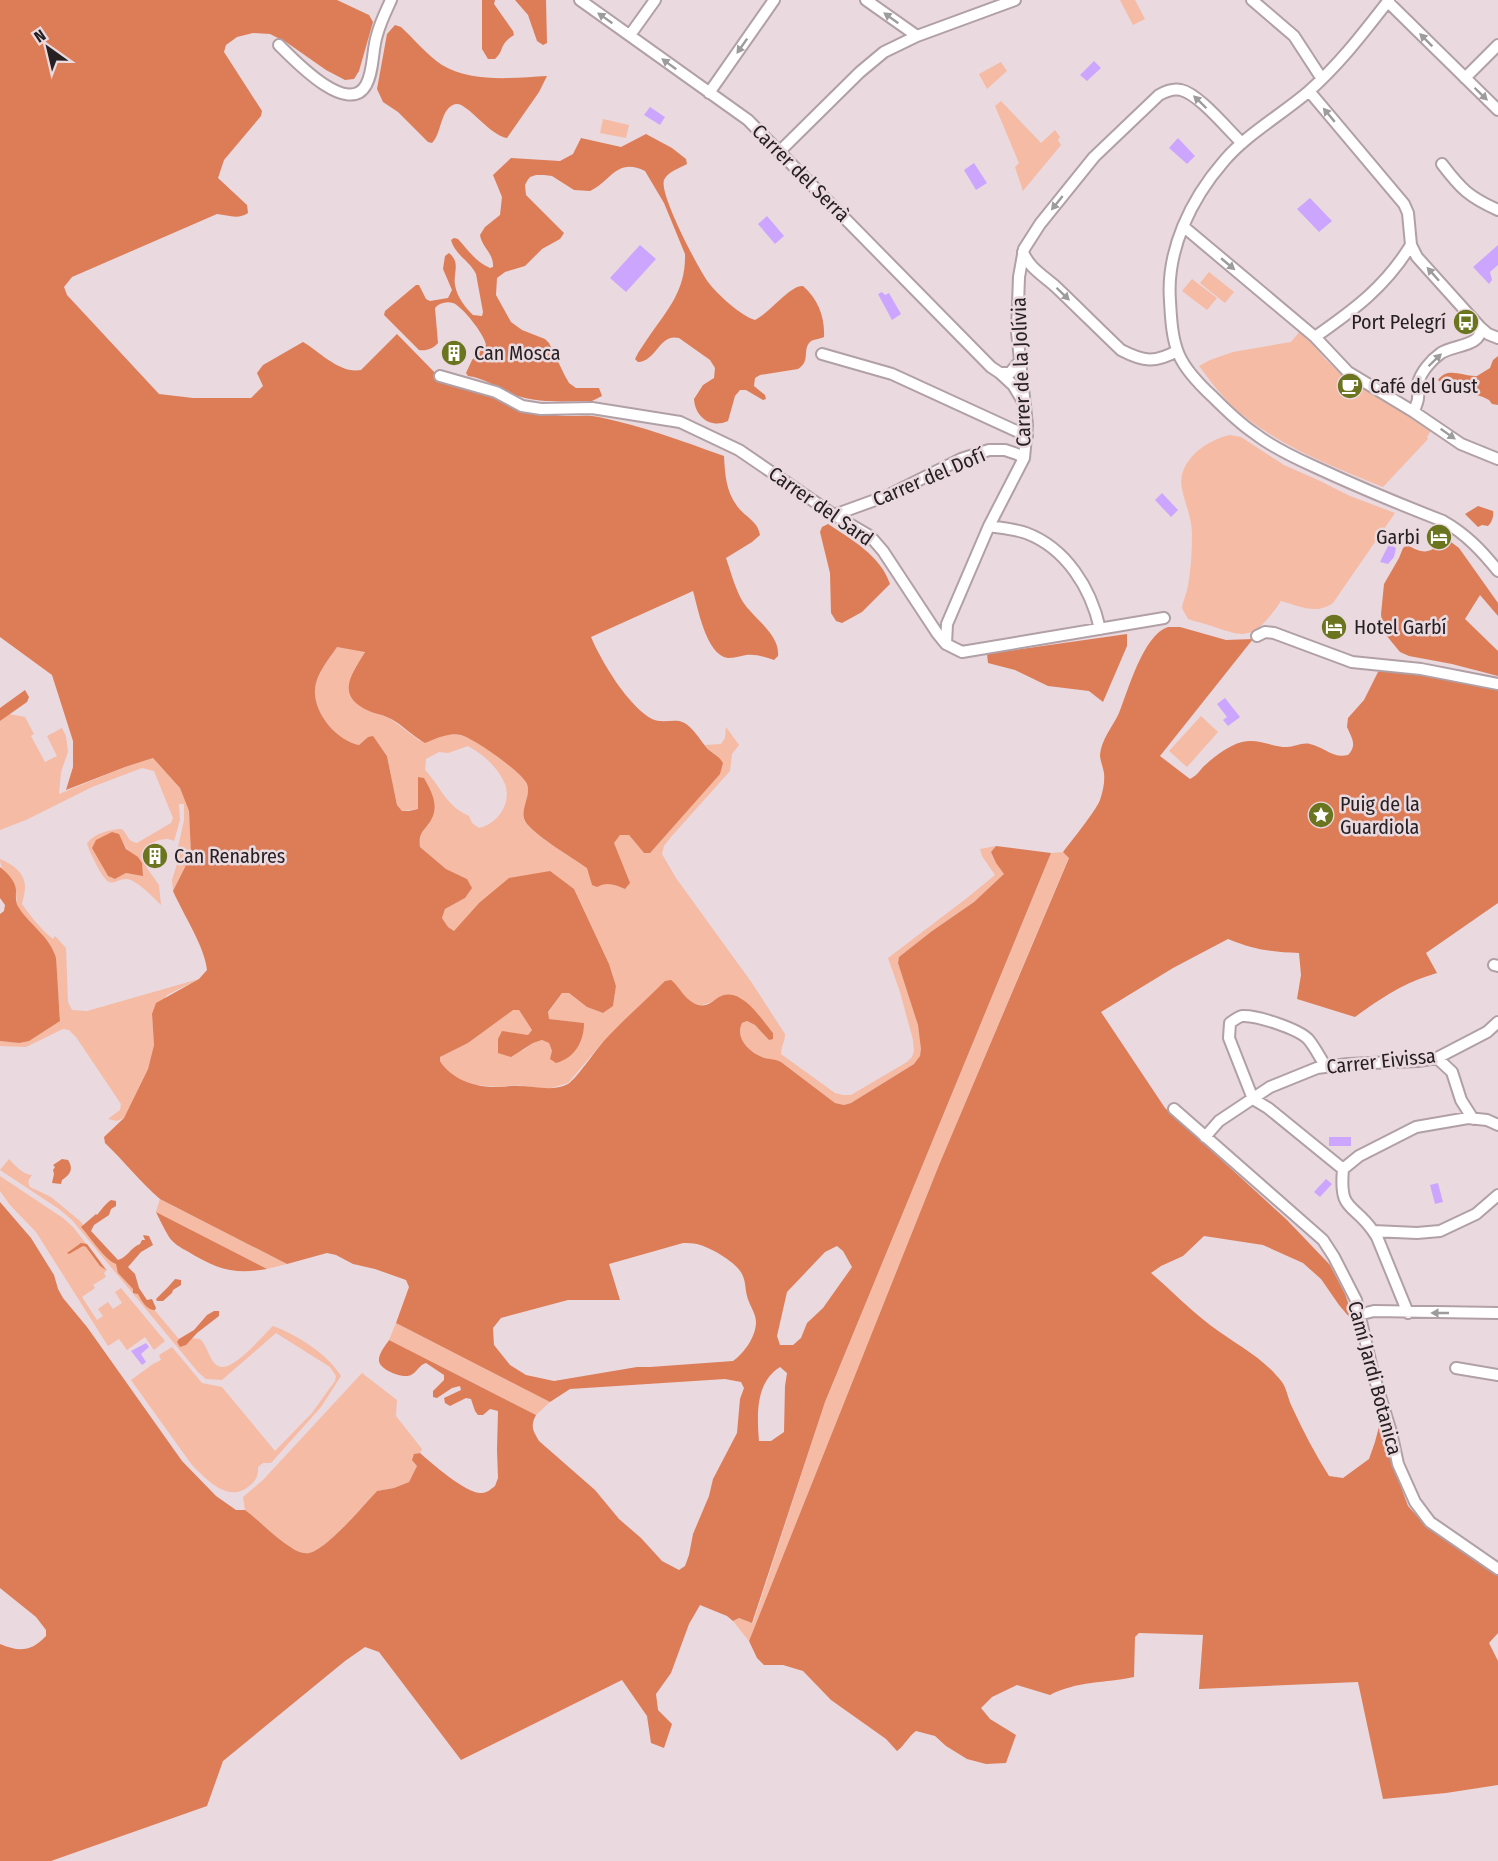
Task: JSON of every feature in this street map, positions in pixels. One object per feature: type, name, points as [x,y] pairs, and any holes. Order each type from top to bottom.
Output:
[{"type":"street","points":[[279,45],[300,66],[326,85],[343,95],[352,96],[360,92],[367,83],[377,33],[391,0]]},
{"type":"street","name":"Carrer del Serrà","points":[[580,0],[748,120],[978,354],[1013,385],[1025,404]]},
{"type":"street","points":[[630,35],[655,0]]},
{"type":"street","points":[[709,93],[774,0]]},
{"type":"street","points":[[866,0],[916,36]]},
{"type":"street","points":[[779,152],[860,72],[884,52],[916,36],[1014,0]]},
{"type":"street","points":[[1252,0],[1294,36],[1322,79]]},
{"type":"street","points":[[1498,110],[1388,1],[1322,79],[1242,143],[1223,162],[1194,205],[1177,243],[1169,279],[1171,320],[1177,351],[1191,374],[1206,391],[1254,434],[1332,475],[1456,528],[1493,561],[1498,571]]},
{"type":"street","points":[[1465,78],[1498,45]]},
{"type":"street","name":"Carrer de la Jolívia","points":[[946,644],[947,624],[989,526],[1024,458],[1027,436],[1017,333],[1019,278],[1023,252],[1030,239],[1094,157],[1159,95],[1165,92],[1180,90],[1192,94],[1242,143]]},
{"type":"street","points":[[1309,91],[1404,204],[1408,213],[1411,245],[1417,257],[1480,327],[1488,334],[1498,338]]},
{"type":"street","points":[[1442,164],[1469,195],[1498,210]]},
{"type":"street","points":[[1184,227],[1315,337],[1348,372],[1461,444],[1498,459]]},
{"type":"street","points":[[1315,337],[1379,288],[1411,245]]},
{"type":"street","points":[[1023,252],[1029,264],[1036,271],[1121,350],[1130,355],[1157,361],[1177,351]]},
{"type":"street","points":[[1019,278],[1025,270],[1036,271]]},
{"type":"street","points":[[1414,412],[1418,398],[1418,384],[1424,370],[1439,354],[1448,349],[1472,343],[1479,337],[1480,327]]},
{"type":"street","points":[[822,354],[892,374],[1027,436]]},
{"type":"street","points":[[1000,373],[1010,373],[1019,362]]},
{"type":"street","name":"Carrer del Sard","points":[[441,376],[496,392],[522,406],[541,409],[592,408],[680,422],[740,450],[834,515],[870,536],[883,551],[946,644]]},
{"type":"street","name":"Carrer del Dofí","points":[[834,515],[889,495],[961,459],[989,450],[1005,450],[1024,458]]},
{"type":"street","points":[[989,526],[1025,533],[1048,543],[1066,558],[1091,601],[1100,629]]},
{"type":"street","points":[[946,644],[962,652],[1164,618]]},
{"type":"street","points":[[1257,636],[1264,632],[1274,633],[1352,662],[1421,669],[1498,684]]},
{"type":"street","points":[[1326,1067],[1307,1038],[1277,1024],[1241,1016],[1230,1023],[1229,1038],[1252,1099],[1268,1108],[1343,1169]]},
{"type":"street","name":"Carrer Eivissa","points":[[1205,1137],[1219,1121],[1252,1099],[1270,1088],[1317,1068],[1437,1058],[1487,1032],[1498,1022]]},
{"type":"street","points":[[1437,1058],[1452,1072],[1461,1100],[1473,1119]]},
{"type":"street","name":"Camí Jardi Botanica","points":[[1174,1110],[1323,1240],[1356,1300],[1398,1464],[1415,1503],[1430,1522],[1498,1569]]},
{"type":"street","points":[[1408,1312],[1373,1231],[1344,1200],[1343,1169],[1359,1156],[1416,1127],[1473,1119],[1486,1120],[1498,1125]]},
{"type":"street","points":[[1373,1231],[1417,1233],[1440,1231],[1476,1214],[1498,1195]]},
{"type":"street","points":[[1358,1315],[1374,1311],[1498,1313]]},
{"type":"street","points":[[1456,1368],[1498,1375]]},
{"type":"shaded area","points":[[0,0],[337,0],[369,15],[373,22],[359,71],[354,79],[345,80],[326,70],[286,42],[270,34],[253,33],[237,37],[226,45],[224,52],[262,111],[261,116],[224,160],[218,178],[247,205],[248,213],[237,217],[217,214],[72,277],[64,287],[67,295],[159,394],[193,398],[251,398],[263,386],[257,373],[263,365],[303,342],[338,366],[361,370],[397,334],[439,377],[554,415],[592,416],[615,421],[662,434],[724,456],[730,495],[740,510],[757,526],[760,535],[726,558],[743,602],[771,634],[778,648],[778,656],[774,660],[753,655],[728,658],[720,655],[714,649],[704,630],[693,591],[591,637],[608,670],[625,694],[643,713],[655,720],[684,723],[723,763],[720,774],[650,853],[644,853],[629,835],[620,835],[614,843],[630,883],[625,889],[611,884],[597,887],[592,885],[587,868],[547,841],[527,824],[523,815],[528,794],[527,784],[507,764],[486,749],[467,737],[456,734],[442,736],[425,743],[385,716],[358,705],[349,692],[349,684],[365,652],[337,647],[323,667],[316,683],[315,698],[318,707],[328,724],[343,738],[359,745],[368,737],[373,736],[387,756],[397,805],[402,811],[418,809],[418,777],[424,778],[433,796],[435,808],[421,836],[420,847],[446,869],[467,879],[472,888],[465,898],[445,909],[442,918],[448,927],[454,931],[479,903],[509,878],[550,871],[574,889],[609,964],[616,986],[613,1006],[603,1013],[587,1007],[569,993],[562,993],[548,1012],[549,1019],[584,1023],[577,1048],[563,1061],[556,1063],[550,1059],[552,1051],[549,1043],[542,1040],[511,1057],[498,1053],[498,1039],[502,1031],[528,1035],[532,1030],[519,1010],[513,1010],[468,1043],[440,1057],[445,1068],[466,1082],[483,1086],[550,1088],[568,1084],[626,1018],[665,981],[671,980],[689,1000],[698,1005],[707,1005],[727,995],[743,999],[773,1033],[773,1039],[769,1040],[755,1025],[747,1021],[742,1023],[740,1034],[748,1048],[762,1057],[781,1062],[835,1103],[844,1105],[851,1103],[914,1064],[920,1056],[918,1025],[898,963],[899,957],[974,902],[1004,874],[991,852],[996,846],[1051,853],[825,1402],[752,1623],[739,1618],[733,1621],[727,1616],[700,1605],[689,1624],[671,1673],[656,1694],[658,1710],[672,1724],[664,1748],[651,1743],[647,1716],[622,1680],[461,1760],[379,1652],[365,1647],[223,1761],[207,1806],[51,1861],[0,1861],[0,1644],[19,1649],[30,1648],[46,1636],[46,1630],[36,1617],[0,1588],[0,1202],[31,1238],[54,1275],[63,1298],[87,1327],[182,1461],[216,1496],[236,1510],[245,1510],[280,1540],[302,1553],[309,1553],[325,1544],[377,1491],[409,1482],[417,1466],[412,1460],[414,1454],[420,1453],[468,1489],[482,1493],[495,1486],[498,1478],[498,1411],[490,1409],[483,1415],[478,1415],[471,1399],[466,1398],[450,1406],[445,1403],[444,1398],[461,1390],[460,1386],[452,1388],[437,1398],[433,1397],[433,1391],[444,1380],[444,1375],[426,1363],[407,1376],[398,1375],[383,1368],[379,1358],[389,1340],[536,1415],[533,1428],[539,1441],[595,1490],[619,1519],[662,1561],[679,1570],[685,1566],[693,1534],[709,1496],[713,1479],[737,1433],[740,1399],[744,1388],[741,1382],[725,1379],[570,1389],[550,1402],[396,1323],[409,1287],[406,1280],[353,1264],[327,1253],[287,1264],[160,1199],[146,1186],[105,1143],[104,1137],[124,1118],[148,1069],[154,1045],[152,1014],[156,1003],[199,979],[207,970],[198,941],[173,891],[191,855],[189,811],[180,788],[153,758],[66,790],[73,767],[73,741],[52,675],[0,637]],"holes":[[[683,1243],[697,1244],[715,1252],[729,1260],[739,1269],[743,1277],[756,1319],[752,1339],[733,1361],[637,1367],[554,1381],[526,1375],[510,1365],[494,1345],[493,1328],[501,1318],[568,1300],[620,1300],[609,1264]],[[837,1246],[843,1251],[852,1267],[823,1308],[807,1323],[801,1338],[793,1345],[780,1345],[777,1336],[787,1292],[825,1252]],[[780,1367],[787,1373],[784,1432],[771,1441],[759,1441],[759,1400],[772,1374]]]},
{"type":"shaded area","points":[[482,0],[495,0],[494,4],[514,35],[506,42],[495,59],[488,59],[482,49]]},
{"type":"shaded area","points":[[515,0],[546,0],[547,43],[543,45],[537,41],[528,15]]},
{"type":"shaded area","points":[[1120,0],[1135,0],[1145,19],[1133,25]]},
{"type":"shaded area","points":[[395,25],[401,27],[436,61],[454,71],[466,75],[493,78],[547,76],[539,92],[507,138],[493,131],[466,108],[456,104],[451,106],[444,115],[435,139],[432,143],[428,142],[398,112],[383,102],[377,89],[387,34]]},
{"type":"shaded area","points":[[1094,61],[1101,68],[1087,81],[1080,75]]},
{"type":"shaded area","points":[[1001,62],[1007,71],[987,89],[979,74]]},
{"type":"shaded area","points":[[1001,101],[1041,143],[1055,130],[1060,137],[1058,140],[1061,145],[1023,191],[1015,167],[1019,163],[995,106]]},
{"type":"shaded area","points":[[650,107],[665,117],[660,125],[644,115]]},
{"type":"shaded area","points":[[603,119],[629,125],[626,138],[600,133]]},
{"type":"shaded area","points":[[646,134],[672,148],[686,159],[687,164],[666,177],[664,188],[673,215],[688,247],[708,282],[717,292],[736,309],[755,320],[786,294],[803,286],[820,309],[824,337],[810,342],[802,366],[798,369],[760,375],[755,378],[754,386],[765,395],[766,399],[763,400],[746,390],[740,390],[735,396],[728,421],[710,422],[697,411],[694,399],[703,385],[714,378],[715,368],[710,360],[679,338],[672,338],[662,343],[650,357],[644,360],[638,362],[635,359],[675,298],[683,278],[685,254],[664,203],[645,171],[635,167],[615,172],[590,191],[574,190],[552,176],[530,177],[525,185],[526,195],[564,233],[560,239],[542,249],[525,266],[505,272],[497,278],[496,295],[511,322],[549,343],[569,383],[576,388],[599,388],[602,396],[592,401],[531,399],[512,394],[485,381],[468,376],[466,373],[472,360],[486,345],[485,340],[462,309],[453,303],[443,303],[435,308],[438,343],[427,350],[419,350],[384,315],[385,311],[416,285],[419,285],[426,299],[430,301],[448,298],[452,290],[443,269],[445,256],[449,253],[456,264],[455,285],[459,298],[473,315],[482,316],[476,274],[456,250],[451,240],[458,239],[472,255],[490,268],[493,267],[492,258],[480,235],[485,227],[500,215],[502,197],[493,175],[511,158],[560,161],[573,154],[581,138],[621,147]]},
{"type":"shaded area","points":[[1178,138],[1195,156],[1187,164],[1169,148]]},
{"type":"shaded area","points":[[974,163],[987,183],[976,190],[964,170]]},
{"type":"shaded area","points":[[1310,198],[1332,221],[1319,232],[1297,209]]},
{"type":"shaded area","points":[[767,216],[784,236],[775,244],[758,224]]},
{"type":"shaded area","points":[[640,245],[656,259],[626,292],[610,278]]},
{"type":"shaded area","points":[[1498,245],[1498,265],[1490,272],[1492,280],[1489,284],[1473,267]]},
{"type":"shaded area","points":[[1209,272],[1234,292],[1225,303],[1200,283]]},
{"type":"shaded area","points":[[1192,279],[1217,298],[1207,310],[1182,291]]},
{"type":"shaded area","points":[[882,292],[885,295],[889,293],[901,314],[892,320],[878,294]]},
{"type":"shaded area","points":[[1301,330],[1325,359],[1344,377],[1432,429],[1428,439],[1383,487],[1308,455],[1272,436],[1233,407],[1199,366],[1233,352],[1291,342]]},
{"type":"shaded area","points":[[1498,356],[1498,405],[1438,380],[1451,373],[1477,376],[1490,368],[1493,360]]},
{"type":"shaded area","points":[[1230,435],[1241,437],[1284,465],[1350,496],[1395,513],[1333,603],[1327,607],[1314,609],[1281,601],[1260,626],[1252,632],[1243,634],[1188,619],[1182,608],[1189,580],[1192,528],[1181,479],[1188,461],[1195,454],[1212,442]]},
{"type":"shaded area","points":[[1162,493],[1178,510],[1171,517],[1155,500]]},
{"type":"shaded area","points":[[1478,506],[1493,511],[1491,523],[1488,526],[1478,527],[1465,514]]},
{"type":"shaded area","points":[[828,524],[855,542],[872,557],[886,574],[890,584],[862,612],[842,623],[836,621],[831,613],[830,573],[820,532],[822,527]]},
{"type":"shaded area","points":[[1444,541],[1451,542],[1459,548],[1498,603],[1498,616],[1480,595],[1465,619],[1498,651],[1498,676],[1409,656],[1400,652],[1386,635],[1381,614],[1384,584],[1403,548],[1407,545],[1427,551]]},
{"type":"shaded area","points":[[1389,544],[1396,548],[1394,557],[1388,564],[1380,562]]},
{"type":"shaded area","points":[[1168,627],[1180,627],[1226,640],[1253,639],[1160,756],[1190,779],[1221,752],[1248,741],[1287,747],[1301,744],[1315,745],[1333,754],[1348,755],[1353,744],[1347,727],[1348,718],[1364,700],[1378,672],[1391,670],[1409,672],[1498,690],[1498,903],[1426,953],[1437,973],[1394,991],[1355,1017],[1297,999],[1301,975],[1299,953],[1263,950],[1228,939],[1173,968],[1101,1012],[1165,1108],[1287,1220],[1330,1265],[1345,1294],[1356,1325],[1321,1279],[1303,1263],[1263,1245],[1204,1236],[1183,1256],[1151,1273],[1202,1319],[1257,1358],[1274,1373],[1284,1385],[1300,1425],[1329,1476],[1343,1478],[1369,1459],[1381,1419],[1394,1468],[1408,1506],[1426,1526],[1498,1575],[1498,1633],[1489,1643],[1498,1661],[1498,1785],[1383,1799],[1358,1682],[1199,1689],[1203,1635],[1139,1633],[1135,1637],[1134,1677],[1070,1687],[1050,1695],[1017,1685],[992,1697],[981,1708],[990,1719],[1016,1735],[1006,1763],[986,1764],[967,1759],[935,1736],[916,1731],[897,1751],[886,1739],[831,1700],[803,1671],[783,1665],[764,1665],[757,1658],[749,1641],[939,1165],[1069,858],[1063,852],[1100,800],[1104,780],[1100,755],[1103,744],[1119,713],[1144,652],[1159,632]]},
{"type":"shaded area","points":[[1127,634],[1127,646],[1103,702],[1089,691],[1048,686],[1015,670],[988,663],[987,654]]},
{"type":"shaded area","points":[[337,647],[365,651],[353,672],[370,711],[388,717],[420,741],[452,734],[467,737],[497,756],[516,772],[527,784],[528,789],[524,820],[548,842],[588,868],[592,884],[614,884],[625,889],[614,843],[620,834],[629,835],[644,853],[718,756],[705,745],[721,744],[725,738],[726,727],[739,745],[732,754],[730,771],[671,837],[664,846],[662,854],[676,878],[752,983],[785,1034],[781,1054],[835,1093],[851,1095],[912,1057],[913,1040],[888,958],[995,875],[980,849],[996,846],[991,852],[1005,874],[974,902],[899,957],[898,963],[914,1010],[920,1037],[921,1048],[918,1059],[914,1064],[851,1103],[844,1105],[835,1103],[781,1062],[762,1057],[744,1044],[740,1029],[742,1023],[747,1021],[755,1025],[769,1040],[773,1033],[741,998],[722,996],[708,1004],[696,1005],[686,999],[677,985],[602,1043],[568,1083],[548,1089],[515,1085],[500,1087],[475,1085],[461,1081],[450,1074],[440,1061],[440,1057],[468,1043],[512,1010],[519,1010],[532,1030],[528,1035],[513,1034],[522,1051],[542,1040],[549,1043],[552,1051],[584,1023],[548,1019],[548,1013],[562,993],[569,993],[587,1007],[603,1013],[613,1006],[616,986],[609,964],[574,889],[479,903],[454,932],[448,927],[442,918],[445,909],[465,898],[467,879],[446,869],[420,847],[421,834],[429,824],[424,778],[418,777],[418,809],[402,811],[397,805],[387,755],[373,737],[368,737],[359,745],[343,738],[328,725],[318,707],[315,698],[316,683],[320,672]],"holes":[[[468,746],[494,767],[507,791],[502,812],[492,822],[479,828],[472,823],[469,816],[454,807],[425,770],[426,759],[439,752],[448,753]]]},
{"type":"shaded area","points":[[25,690],[29,697],[27,702],[0,721],[0,708]]},
{"type":"shaded area","points":[[1225,698],[1240,717],[1228,726],[1223,720],[1227,717],[1217,704]]},
{"type":"shaded area","points":[[9,714],[25,717],[34,734],[31,736],[45,762],[57,756],[47,736],[62,728],[66,736],[68,752],[61,772],[59,794],[153,758],[180,788],[189,811],[191,855],[173,891],[172,880],[178,861],[184,804],[179,804],[180,820],[174,841],[168,839],[150,844],[144,857],[147,868],[159,885],[161,905],[136,882],[125,879],[111,882],[106,880],[87,844],[93,837],[102,833],[122,829],[130,840],[137,843],[171,823],[173,818],[154,771],[142,768],[92,787],[26,820],[0,830],[0,721]],"holes":[[[123,841],[140,861],[143,875],[126,873],[115,879],[108,876],[102,866]]]},
{"type":"shaded area","points":[[1201,716],[1218,732],[1187,767],[1169,751]]},
{"type":"shaded area","points":[[112,832],[119,834],[126,849],[138,857],[142,863],[143,876],[126,873],[115,879],[108,876],[92,848],[96,840]]},
{"type":"shaded area","points":[[1063,852],[1069,857],[939,1165],[749,1641],[733,1621],[739,1618],[753,1623],[825,1402],[1051,853]]},
{"type":"shaded area","points":[[0,859],[13,866],[23,878],[25,890],[22,904],[25,909],[44,931],[53,939],[55,936],[66,948],[68,1002],[72,1010],[87,1011],[199,979],[167,995],[152,1015],[154,1045],[148,1069],[124,1118],[117,1121],[108,1119],[120,1110],[121,1104],[69,1030],[63,1029],[26,1047],[0,1046],[0,1041],[19,1043],[60,1021],[60,1014],[54,951],[18,908],[15,889]]},
{"type":"shaded area","points":[[0,867],[14,883],[19,908],[50,944],[56,958],[60,1021],[29,1041],[19,1043],[0,1041],[0,914],[4,911],[5,905],[0,898]]},
{"type":"shaded area","points":[[1329,1137],[1351,1137],[1351,1146],[1329,1146]]},
{"type":"shaded area","points":[[9,1159],[22,1172],[32,1175],[29,1181],[30,1187],[51,1197],[80,1221],[178,1338],[181,1340],[200,1339],[218,1366],[224,1367],[239,1359],[273,1326],[311,1346],[328,1360],[341,1376],[321,1407],[271,1463],[263,1463],[258,1467],[256,1478],[248,1487],[240,1491],[225,1491],[204,1477],[192,1465],[131,1380],[161,1360],[159,1355],[172,1347],[202,1383],[222,1387],[275,1451],[312,1413],[335,1381],[336,1376],[330,1367],[276,1333],[222,1380],[206,1379],[72,1220],[0,1170]]},
{"type":"shaded area","points":[[62,1159],[68,1160],[71,1166],[70,1172],[61,1184],[52,1183],[55,1167],[53,1165]]},
{"type":"shaded area","points":[[0,1176],[63,1218],[73,1227],[107,1270],[104,1273],[106,1277],[93,1285],[95,1288],[82,1297],[97,1320],[103,1316],[98,1309],[108,1302],[113,1309],[122,1303],[115,1292],[121,1288],[165,1341],[154,1350],[145,1337],[127,1350],[119,1339],[108,1346],[36,1232],[0,1191]]},
{"type":"shaded area","points":[[1326,1179],[1332,1184],[1320,1197],[1314,1192]]},
{"type":"shaded area","points":[[1438,1183],[1443,1202],[1435,1204],[1430,1185]]},
{"type":"shaded area","points":[[160,1199],[287,1264],[267,1269],[156,1212]]},
{"type":"shaded area","points":[[111,1200],[116,1201],[116,1206],[111,1209],[109,1215],[94,1225],[91,1231],[118,1260],[145,1240],[143,1235],[149,1236],[153,1245],[141,1252],[128,1267],[135,1274],[139,1288],[147,1300],[152,1299],[155,1310],[147,1307],[138,1294],[133,1293],[133,1289],[118,1273],[116,1264],[102,1253],[81,1227]]},
{"type":"shaded area","points":[[156,1212],[267,1269],[235,1271],[207,1262],[173,1241]]},
{"type":"shaded area","points":[[81,1243],[87,1244],[106,1270],[100,1266],[86,1247],[83,1246],[67,1253]]},
{"type":"shaded area","points":[[175,1279],[181,1280],[181,1285],[163,1301],[157,1301],[156,1299]]},
{"type":"shaded area","points":[[219,1311],[219,1316],[186,1345],[180,1347],[177,1342],[179,1339],[194,1330],[207,1315]]},
{"type":"shaded area","points":[[396,1323],[550,1402],[536,1415],[389,1340]]},
{"type":"shaded area","points":[[146,1343],[149,1347],[141,1354],[146,1362],[142,1365],[131,1351]]},
{"type":"shaded area","points":[[362,1373],[397,1400],[396,1416],[422,1449],[420,1453],[414,1454],[417,1466],[409,1482],[377,1491],[325,1544],[309,1553],[300,1552],[280,1540],[245,1510],[243,1497],[263,1480]]},
{"type":"place","name":"Port Pelegrí","points":[[1466,322]]},
{"type":"place","name":"Can Mosca","points":[[454,353]]},
{"type":"place","name":"Café del Gust","points":[[1350,386]]},
{"type":"place","name":"Garbi","points":[[1439,537]]},
{"type":"place","name":"Hotel Garbí","points":[[1334,627]]},
{"type":"place","name":"Puig de la Guardiola","points":[[1321,815]]},
{"type":"place","name":"Can Renabres","points":[[155,856]]}]
